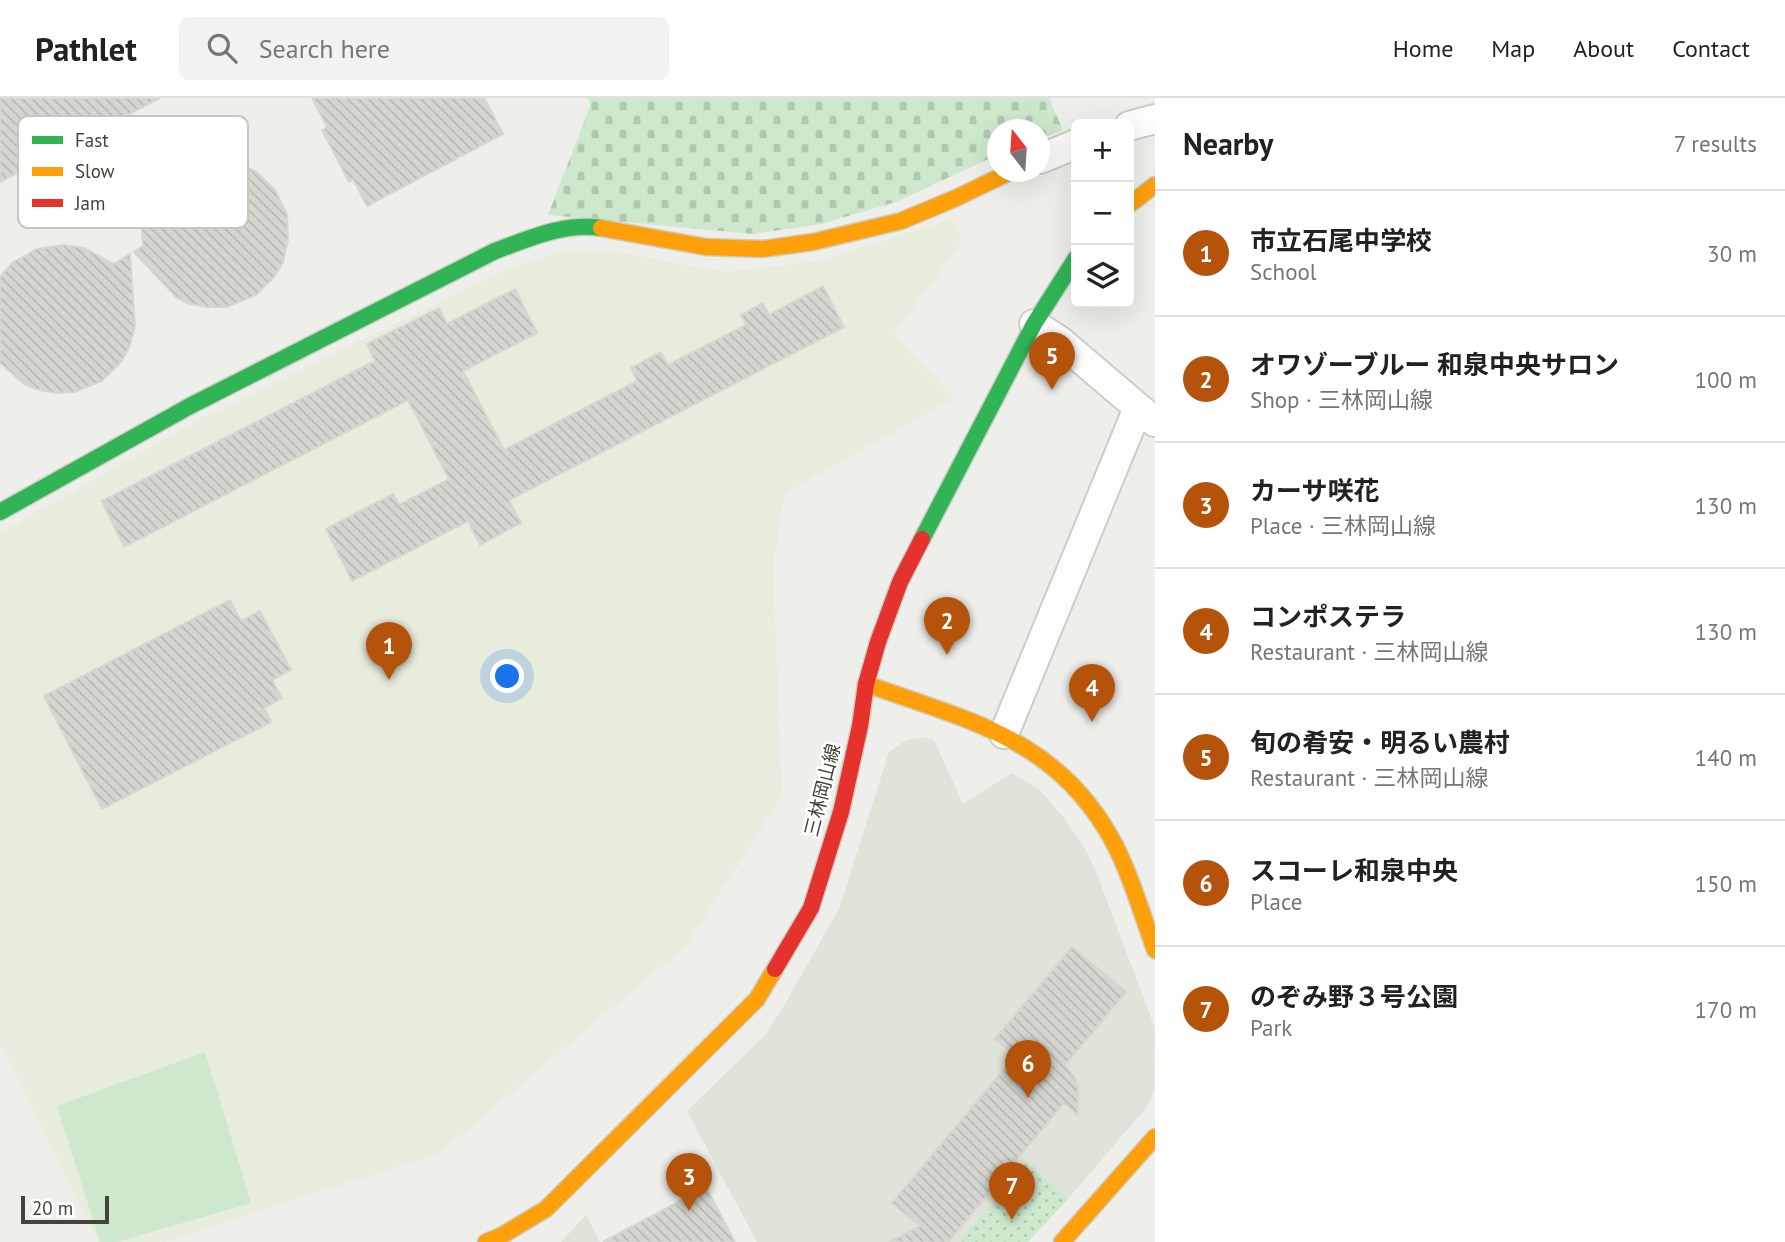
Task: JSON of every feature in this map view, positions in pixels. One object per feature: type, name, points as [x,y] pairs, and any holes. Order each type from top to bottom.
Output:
[{"type":"street","points":[[1134,125],[1155,119]]},
{"type":"street","points":[[1050,155],[1071,146]]},
{"type":"street","points":[[0,512],[190,406],[495,251],[524,239],[572,228],[596,228],[706,247],[762,250],[813,242],[901,221],[989,182]]},
{"type":"street","points":[[1134,201],[1155,185]]},
{"type":"street","name":"三林岡山線","points":[[485,1242],[501,1236],[546,1209],[757,999],[811,908],[841,812],[860,726],[866,684],[900,582],[1034,324],[1071,266]]},
{"type":"street","points":[[1004,734],[1146,415],[1060,341],[1034,324]]},
{"type":"street","points":[[866,684],[1004,734],[1043,759],[1079,793],[1107,831],[1126,872],[1155,950]]},
{"type":"street","points":[[1062,1242],[1155,1137]]},
{"type":"shaded area","points":[[952,219],[963,241],[893,335],[954,398],[785,494],[773,564],[782,796],[686,946],[440,1153],[164,1242],[98,1242],[0,1042],[0,533],[198,420],[511,267],[564,251],[612,251],[725,272],[820,261]]},
{"type":"shaded area","points":[[923,737],[934,740],[963,804],[1012,773],[1040,790],[1086,850],[1155,1028],[1154,1092],[1145,1109],[1068,1199],[1027,1162],[959,1242],[757,1242],[687,1111],[766,1034],[785,1004],[839,909],[889,752],[905,741]]},
{"type":"shaded area","points":[[586,1215],[600,1242],[561,1242]]},
{"type":"green space","points":[[588,98],[1049,98],[1063,130],[1050,135],[1050,119],[987,119],[987,160],[896,202],[821,224],[754,234],[548,215],[590,106]]},
{"type":"green space","points":[[205,1052],[251,1203],[117,1242],[100,1242],[57,1106]]},
{"type":"green space","points":[[1027,1162],[1068,1199],[1028,1242],[959,1242]]},
{"type":"building","points":[[0,98],[160,98],[126,116],[18,116],[18,173],[0,182]]},
{"type":"building","points":[[312,98],[484,98],[503,134],[367,206],[353,179],[349,182],[322,130],[327,127]]},
{"type":"building","points":[[248,168],[257,172],[275,190],[287,215],[288,240],[283,262],[275,276],[256,295],[227,307],[190,304],[177,298],[134,252],[143,246],[142,228],[248,228]]},
{"type":"building","points":[[63,245],[84,248],[114,264],[130,254],[135,326],[129,348],[121,362],[102,381],[74,392],[54,393],[24,384],[0,363],[0,277],[12,263],[37,249]]},
{"type":"building","points":[[823,286],[844,327],[509,500],[521,523],[480,545],[468,521],[352,581],[326,529],[393,494],[399,505],[449,479],[408,400],[124,547],[102,501],[375,361],[367,344],[439,308],[447,324],[515,289],[537,333],[463,371],[504,450],[637,381],[631,368],[661,352],[668,365],[746,325],[741,315],[763,303],[769,315]]},
{"type":"building","points":[[230,600],[241,621],[260,611],[291,670],[272,680],[282,698],[264,708],[271,722],[102,809],[44,696]]},
{"type":"building","points":[[1072,947],[1126,992],[1065,1065],[1078,1087],[1078,1115],[1064,1103],[948,1242],[889,1242],[920,1226],[892,1203],[1015,1056],[995,1039]]},
{"type":"building","points":[[706,1187],[735,1242],[603,1242]]},
{"type":"traffic: fast","points":[[0,512],[190,406],[495,251],[560,229],[601,228]]},
{"type":"traffic: fast","points":[[922,539],[1034,324],[1071,266]]},
{"type":"traffic: slow","points":[[601,228],[706,247],[762,249],[813,242],[901,221],[989,182]]},
{"type":"traffic: slow","points":[[1134,201],[1155,185]]},
{"type":"traffic: slow","points":[[866,684],[975,723],[1008,738],[1039,757],[1067,780],[1092,809],[1115,845],[1132,883],[1155,950]]},
{"type":"traffic: slow","points":[[486,1242],[546,1209],[757,999],[775,969]]},
{"type":"traffic: slow","points":[[1062,1242],[1155,1137]]},
{"type":"traffic: jam","points":[[775,969],[811,908],[841,812],[860,726],[866,684],[878,642],[900,582],[922,539]]},
{"type":"place","name":"旬の肴安・明るい農村","points":[[1052,390]]},
{"type":"place","name":"オワゾーブルー 和泉中央サロン","points":[[947,655]]},
{"type":"place","name":"市立石尾中学校","points":[[389,680]]},
{"type":"place","name":"コンポステラ","points":[[1092,722]]},
{"type":"place","name":"スコーレ和泉中央","points":[[1028,1098]]},
{"type":"place","name":"カーサ咲花","points":[[689,1211]]},
{"type":"place","name":"のぞみ野３号公園","points":[[1012,1220]]}]
